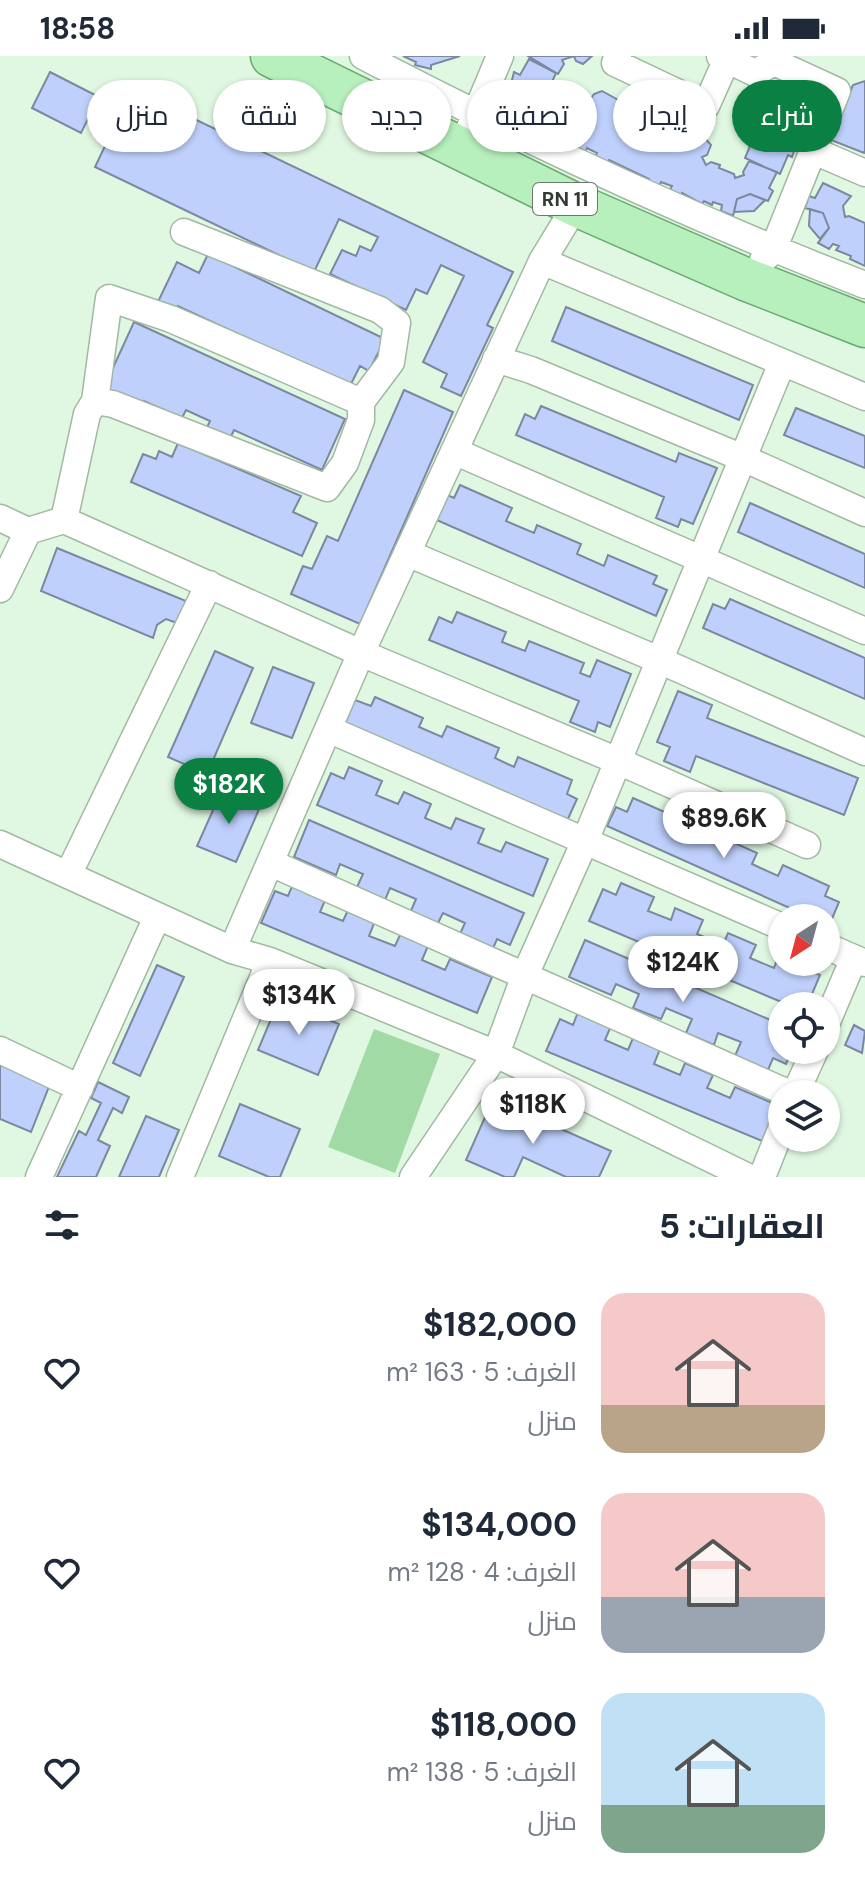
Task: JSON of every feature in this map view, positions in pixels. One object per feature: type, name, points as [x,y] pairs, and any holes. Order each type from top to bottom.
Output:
[{"type":"main road","name":"RN 11","points":[[272,56],[467,132]]},
{"type":"main road","name":"RN 11","points":[[498,152],[576,205],[759,264],[865,326]]},
{"type":"street","points":[[363,56],[467,131]]},
{"type":"street","points":[[490,80],[500,56]]},
{"type":"street","points":[[618,56],[615,63],[706,106],[724,58],[755,73],[774,62],[813,80]]},
{"type":"street","points":[[512,152],[759,264],[865,285]]},
{"type":"street","points":[[759,264],[811,152]]},
{"type":"street","points":[[817,152],[865,173]]},
{"type":"street","points":[[232,950],[361,653],[496,359],[542,261],[576,205]]},
{"type":"street","points":[[95,401],[113,404],[327,488],[345,463],[361,420],[361,402],[391,362],[397,323],[380,310],[184,232]]},
{"type":"street","points":[[542,261],[865,397]]},
{"type":"street","points":[[64,520],[87,414],[95,401],[109,298],[171,319],[361,402]]},
{"type":"street","points":[[496,359],[531,370],[743,458],[865,513]]},
{"type":"street","points":[[413,1177],[496,1054],[525,975],[585,841],[782,363]]},
{"type":"street","points":[[454,451],[865,631]]},
{"type":"street","points":[[0,518],[28,531],[64,520],[361,653],[618,761],[807,845]]},
{"type":"street","points":[[0,589],[28,531]]},
{"type":"street","points":[[407,553],[865,752]]},
{"type":"street","points":[[68,875],[209,584]]},
{"type":"street","points":[[328,729],[768,921]]},
{"type":"street","points":[[0,844],[232,950],[270,961],[496,1054],[748,1177]]},
{"type":"street","points":[[271,863],[768,1083]]},
{"type":"street","points":[[39,1177],[157,917]]},
{"type":"street","points":[[840,952],[860,960],[840,998]]},
{"type":"street","points":[[185,1175],[270,961]]},
{"type":"street","points":[[0,1050],[80,1088]]},
{"type":"street","points":[[762,1177],[772,1152]]},
{"type":"green space","points":[[374,1029],[440,1054],[395,1173],[328,1147]]},
{"type":"building","points":[[403,56],[460,56],[431,65],[431,69],[415,65],[416,62]]},
{"type":"building","points":[[528,56],[574,56],[562,60],[564,64],[558,74]]},
{"type":"building","points":[[574,56],[592,56],[583,64],[576,61]]},
{"type":"building","points":[[529,59],[556,73],[553,80],[512,80],[514,72],[520,75]]},
{"type":"building","points":[[50,72],[87,91],[87,121],[81,133],[32,108]]},
{"type":"building","points":[[865,81],[864,153],[842,144],[842,112],[853,85]]},
{"type":"building","points":[[602,91],[613,97],[613,152],[708,152],[702,157],[706,165],[711,162],[720,165],[719,168],[734,174],[735,178],[744,175],[749,161],[777,172],[769,188],[773,191],[768,201],[750,194],[737,199],[733,216],[721,211],[722,205],[704,201],[702,204],[682,193],[680,197],[669,191],[672,186],[661,182],[659,187],[647,183],[649,179],[609,160],[607,163],[595,158],[597,93]]},
{"type":"building","points":[[197,120],[213,128],[213,152],[263,152],[513,272],[487,325],[493,328],[461,396],[441,387],[447,374],[423,362],[464,276],[441,265],[427,294],[416,289],[406,310],[330,274],[342,250],[356,256],[360,246],[371,251],[378,237],[339,219],[314,272],[95,167],[102,152],[197,152]]},
{"type":"building","points":[[748,152],[794,152],[792,157],[788,155],[780,174],[745,158]]},
{"type":"building","points":[[823,183],[851,196],[843,206],[845,217],[865,223],[865,266],[836,250],[839,246],[833,244],[829,249],[818,243],[829,228],[823,213],[805,208],[809,196],[815,198]]},
{"type":"building","points":[[750,194],[765,200],[754,211],[734,212],[737,199]]},
{"type":"building","points":[[810,209],[823,213],[829,228],[820,239],[809,226]]},
{"type":"building","points":[[208,254],[385,339],[369,371],[360,366],[350,386],[178,306],[173,317],[155,308],[177,262],[199,273]]},
{"type":"building","points":[[566,307],[753,385],[739,420],[552,341]]},
{"type":"building","points":[[134,322],[345,419],[322,470],[234,430],[226,447],[203,436],[210,421],[186,410],[182,418],[144,401],[138,413],[100,396]]},
{"type":"building","points":[[404,390],[453,412],[360,624],[291,594],[303,566],[312,569],[327,536],[338,541]]},
{"type":"building","points":[[541,406],[676,462],[679,453],[717,468],[693,524],[681,519],[678,527],[656,518],[664,497],[516,435],[525,414],[535,419]]},
{"type":"building","points":[[796,408],[865,436],[865,468],[784,435]]},
{"type":"building","points":[[178,443],[301,496],[293,512],[317,523],[302,556],[131,482],[143,454],[156,459],[159,451],[172,457]]},
{"type":"building","points":[[460,485],[512,508],[506,521],[534,533],[537,525],[581,544],[577,554],[604,566],[608,555],[657,576],[653,584],[667,590],[656,616],[432,518],[443,493],[454,498]]},
{"type":"building","points":[[750,503],[865,554],[865,588],[738,532]]},
{"type":"building","points":[[57,548],[186,601],[177,623],[166,619],[157,625],[153,638],[41,591]]},
{"type":"building","points":[[730,599],[865,658],[865,699],[703,628],[713,604],[725,609]]},
{"type":"building","points":[[457,612],[506,632],[502,642],[525,651],[529,641],[584,663],[580,673],[590,677],[597,660],[631,674],[610,727],[598,722],[595,732],[570,722],[579,701],[429,640],[439,617],[452,623]]},
{"type":"building","points":[[215,651],[253,668],[207,774],[168,757]]},
{"type":"building","points":[[273,667],[314,683],[292,738],[251,723]]},
{"type":"building","points":[[678,691],[712,705],[707,718],[858,778],[844,815],[696,756],[690,772],[664,761],[670,747],[657,742]]},
{"type":"building","points":[[375,697],[423,718],[419,727],[442,737],[447,726],[499,748],[495,758],[514,767],[518,757],[572,780],[567,794],[577,799],[567,821],[345,723],[355,700],[371,706]]},
{"type":"building","points":[[349,767],[382,781],[376,795],[398,804],[404,792],[431,804],[425,818],[451,829],[456,818],[484,829],[478,843],[501,852],[506,842],[548,859],[533,896],[317,805],[331,773],[344,779]]},
{"type":"building","points":[[222,790],[260,807],[236,862],[197,846]]},
{"type":"building","points":[[633,798],[685,821],[681,831],[701,840],[706,830],[757,853],[752,864],[778,876],[783,865],[829,886],[825,896],[838,904],[781,904],[607,826],[616,807],[627,812]]},
{"type":"building","points":[[309,820],[524,913],[510,945],[497,939],[492,951],[459,936],[465,923],[443,913],[437,925],[410,913],[416,899],[390,888],[385,900],[357,887],[363,874],[340,864],[336,875],[294,857]]},
{"type":"building","points":[[621,883],[654,897],[648,911],[671,920],[675,908],[703,920],[697,934],[723,945],[728,933],[756,945],[750,958],[768,966],[768,976],[820,976],[813,992],[768,992],[768,996],[589,921],[603,889],[616,895]]},
{"type":"building","points":[[293,884],[326,898],[320,912],[343,921],[348,910],[375,921],[369,936],[395,946],[400,935],[428,946],[422,960],[445,970],[450,959],[492,977],[477,1013],[261,923],[275,891],[288,896]]},
{"type":"building","points":[[585,940],[768,1019],[768,1064],[770,1064],[768,1070],[735,1056],[741,1042],[718,1033],[714,1045],[686,1033],[692,1019],[666,1008],[661,1019],[633,1008],[639,994],[616,984],[611,995],[569,977]]},
{"type":"building","points":[[157,965],[184,977],[140,1076],[113,1063]]},
{"type":"building","points":[[279,1000],[339,1024],[318,1075],[258,1050]]},
{"type":"building","points":[[578,1012],[611,1026],[605,1040],[628,1050],[633,1038],[660,1049],[654,1064],[680,1075],[685,1063],[713,1075],[707,1088],[730,1098],[735,1087],[768,1101],[768,1127],[762,1141],[546,1051],[560,1019],[573,1025]]},
{"type":"building","points":[[854,1025],[865,1031],[862,1053],[845,1045]]},
{"type":"building","points":[[0,1063],[50,1084],[31,1132],[0,1119]]},
{"type":"building","points":[[98,1082],[129,1097],[122,1113],[113,1108],[98,1140],[110,1146],[96,1177],[57,1177],[79,1131],[86,1135],[101,1103],[91,1098]]},
{"type":"building","points":[[493,1099],[611,1151],[599,1177],[566,1177],[523,1157],[514,1177],[505,1177],[466,1160]]},
{"type":"building","points":[[240,1104],[300,1129],[280,1177],[269,1177],[219,1156]]},
{"type":"building","points":[[146,1116],[179,1130],[159,1177],[119,1177]]}]
